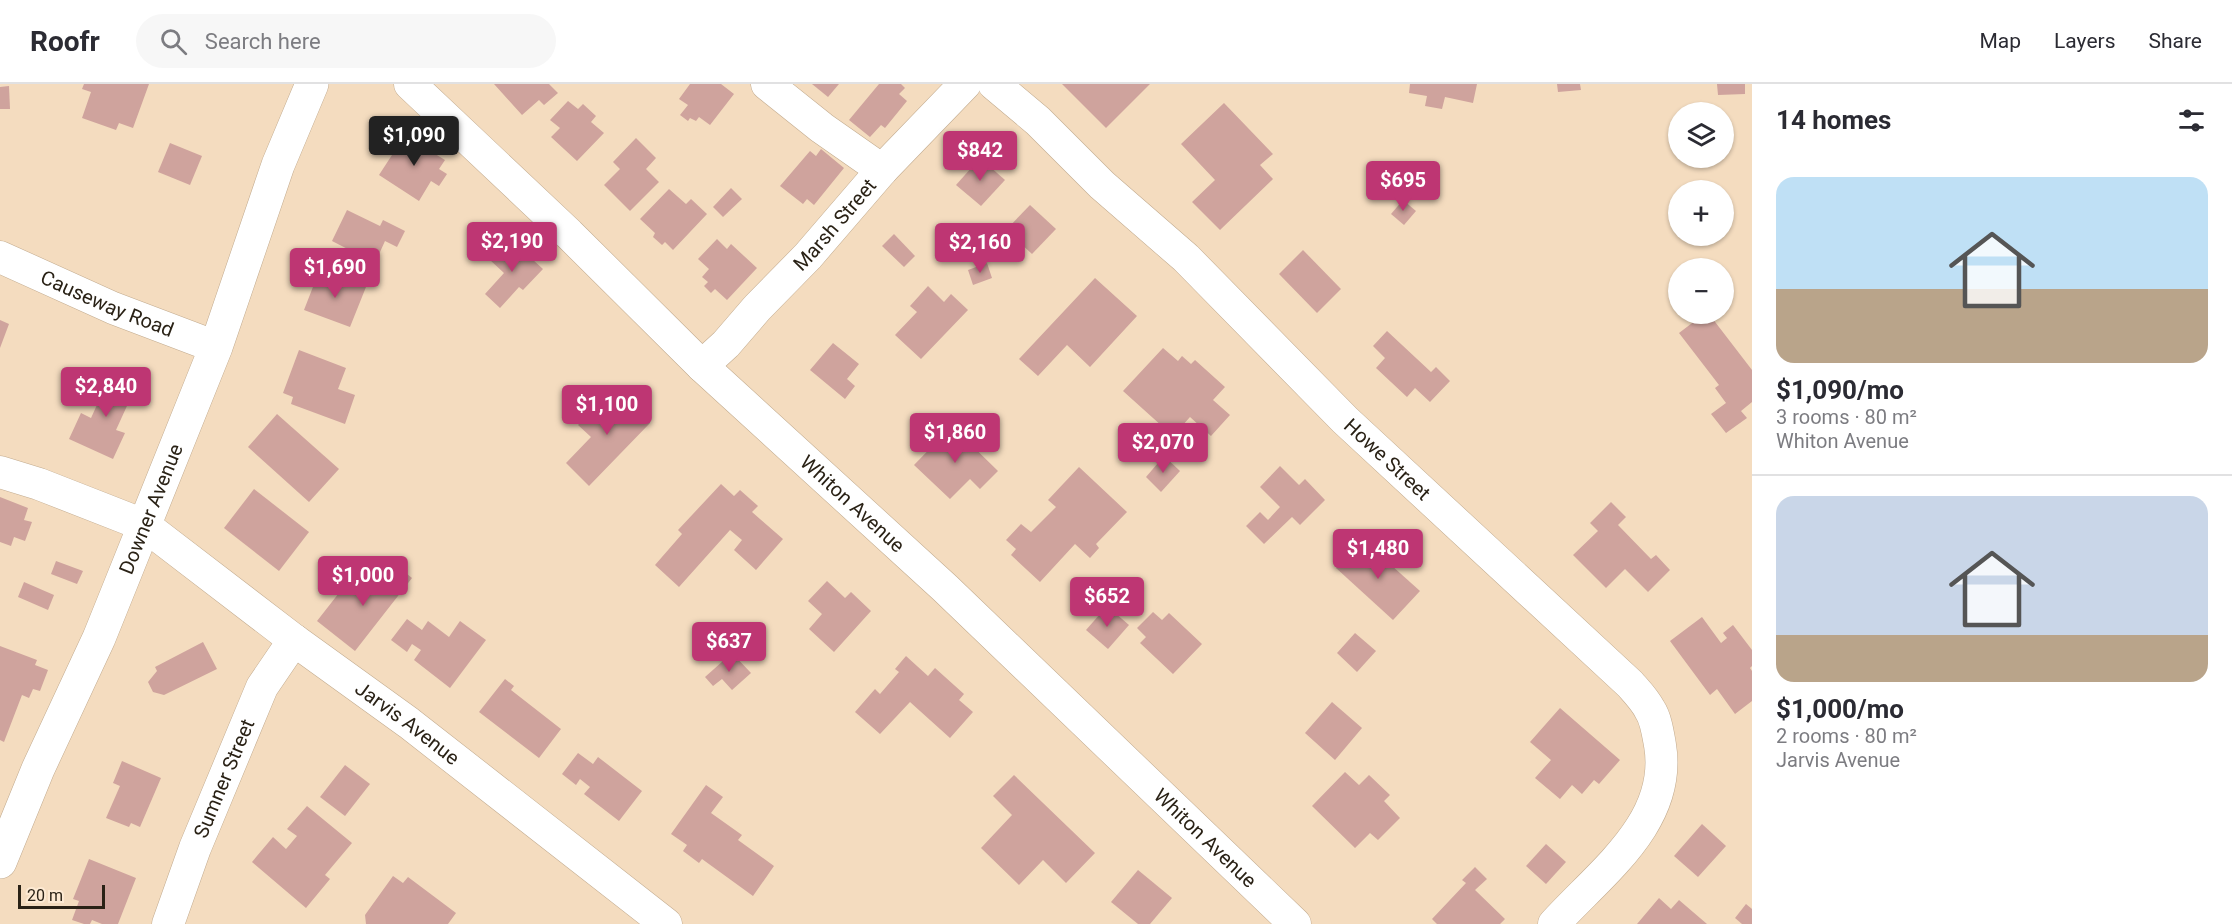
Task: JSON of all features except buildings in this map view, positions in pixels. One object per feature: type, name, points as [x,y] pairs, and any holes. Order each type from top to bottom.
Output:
[{"type":"street","name":"Downer Avenue","points":[[0,862],[38,769],[99,638],[216,347],[278,165],[312,84]]},
{"type":"street","name":"Whiton Avenue","points":[[410,84],[553,218],[702,366],[945,588],[1295,924]]},
{"type":"street","points":[[767,84],[822,128],[882,170]]},
{"type":"street","name":"Marsh Street","points":[[702,366],[726,344],[757,308],[808,256],[882,170],[965,84]]},
{"type":"street","name":"Howe Street","points":[[994,84],[1038,121],[1102,185],[1186,258],[1345,420],[1630,684],[1651,711],[1663,763],[1658,794],[1647,820],[1629,845],[1554,924]]},
{"type":"street","name":"Causeway Road","points":[[0,257],[113,308],[216,347]]},
{"type":"street","name":"Jarvis Avenue","points":[[0,472],[39,484],[144,525],[294,640],[409,723],[666,924]]},
{"type":"street","name":"Sumner Street","points":[[168,924],[195,848],[262,687],[294,640]]}]
